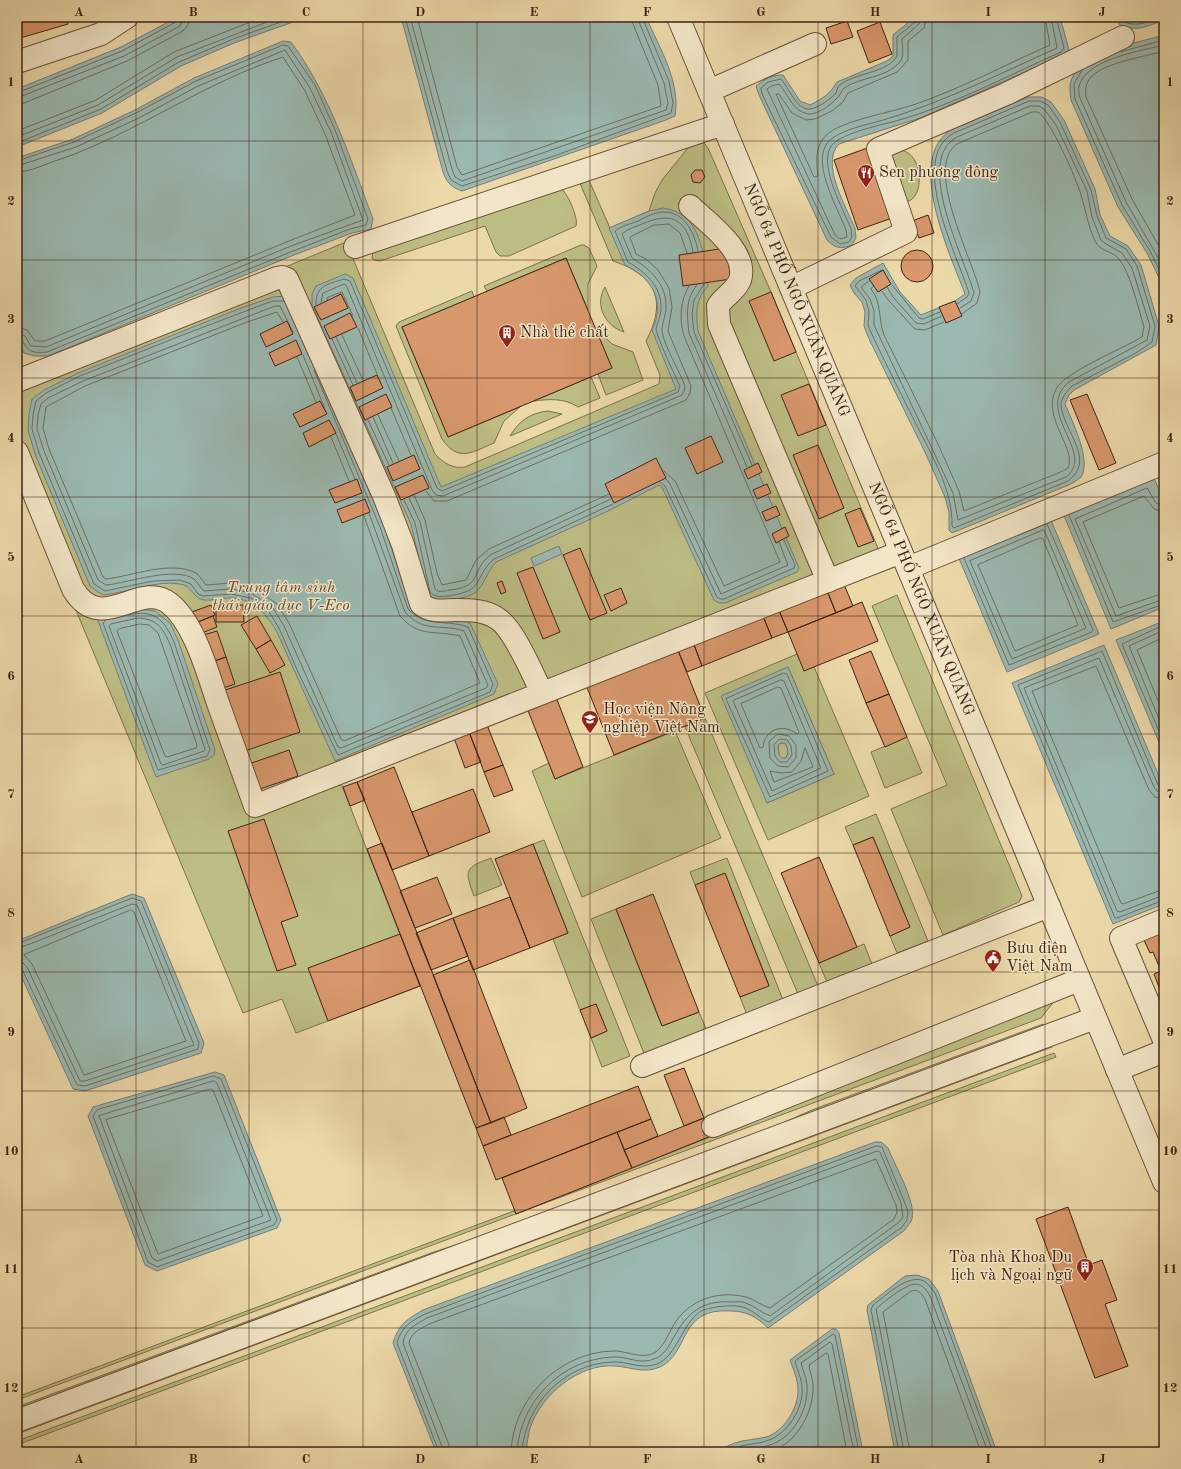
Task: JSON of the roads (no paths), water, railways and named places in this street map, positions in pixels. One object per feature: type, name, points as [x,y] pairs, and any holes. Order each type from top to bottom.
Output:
[{"type":"street","points":[[17,62],[102,34],[127,17]]},
{"type":"street","name":"NGÕ 64 PHỐ NGÔ XUÂN QUẢNG","points":[[678,17],[1164,1182]]},
{"type":"street","points":[[791,288],[906,232],[878,149],[1006,94],[1122,37]]},
{"type":"street","points":[[709,90],[815,44]]},
{"type":"street","points":[[355,247],[723,124]]},
{"type":"street","points":[[690,206],[730,245],[739,258],[741,270],[740,280],[734,290],[718,306],[719,324],[828,581]]},
{"type":"street","points":[[17,382],[277,278],[282,277],[287,279],[394,520],[421,604],[426,609],[433,611],[473,610],[498,618],[507,628],[542,693]]},
{"type":"street","points":[[17,452],[73,589],[82,602],[95,609],[145,598],[157,598],[167,601],[182,617],[203,662],[255,806],[828,581],[905,560],[1164,463]]},
{"type":"street","points":[[642,1066],[1049,906]]},
{"type":"street","points":[[1164,920],[1121,938],[1164,1040]]},
{"type":"street","points":[[713,1126],[1079,980]]},
{"type":"street","points":[[17,1420],[1095,1018]]},
{"type":"street","points":[[1118,1070],[1164,1051]]},
{"type":"water","points":[[178,17],[307,17],[234,43],[181,66],[102,113],[17,147],[17,89],[121,47]]},
{"type":"water","points":[[401,17],[646,17],[668,65],[672,78],[675,90],[675,116],[462,191],[450,184],[443,172]]},
{"type":"water","points":[[915,17],[1060,17],[1069,50],[1064,55],[920,118],[839,144],[834,152],[832,162],[833,173],[836,185],[855,228],[856,238],[852,245],[842,248],[836,247],[827,240],[756,86],[768,78],[783,75],[800,101],[810,105],[825,96],[832,90],[837,82],[887,61],[893,56],[893,35]]},
{"type":"water","points":[[1117,17],[1164,17],[1164,20],[1142,28],[1131,28],[1119,24]]},
{"type":"water","points":[[1164,35],[1164,288],[1147,253],[1118,207],[1071,100],[1070,85],[1074,74],[1083,64],[1095,57],[1124,46]]},
{"type":"water","points":[[283,41],[291,42],[305,62],[328,105],[373,219],[371,229],[352,233],[294,255],[48,356],[34,356],[24,353],[17,339],[17,158],[73,139],[135,110],[194,78]]},
{"type":"water","points":[[1029,97],[1042,97],[1051,102],[1064,120],[1095,189],[1100,215],[1110,236],[1128,246],[1141,265],[1159,326],[1156,345],[1074,390],[1069,395],[1065,404],[1083,451],[1084,470],[1080,478],[1071,484],[952,533],[949,530],[949,512],[945,497],[924,450],[870,341],[864,326],[865,312],[862,302],[854,293],[850,285],[856,278],[883,263],[900,292],[921,315],[955,301],[965,294],[950,256],[935,207],[931,183],[932,161],[939,142],[953,129]]},
{"type":"water","points":[[663,208],[676,212],[686,218],[699,238],[708,286],[701,296],[697,307],[698,331],[799,568],[797,572],[725,603],[719,603],[714,600],[662,487],[659,485],[608,511],[496,562],[481,586],[472,595],[449,600],[433,600],[427,594],[411,524],[312,305],[312,294],[316,286],[345,274],[353,278],[441,487],[676,389],[652,330],[656,319],[657,309],[657,300],[654,292],[643,277],[625,265],[609,228],[649,211]]},
{"type":"water","points":[[285,296],[292,306],[384,526],[404,587],[463,621],[470,623],[498,684],[494,694],[335,761],[276,630],[267,617],[256,607],[244,600],[236,598],[200,599],[187,587],[180,584],[171,583],[152,585],[104,595],[90,586],[35,454],[28,430],[32,399],[44,390],[78,373],[241,308],[273,297]]},
{"type":"water","points":[[1153,476],[1164,501],[1164,607],[1111,629],[1063,513]]},
{"type":"water","points":[[1050,518],[1099,634],[1007,672],[958,556]]},
{"type":"water","points":[[559,546],[562,554],[534,566],[531,558]]},
{"type":"water","points":[[139,609],[155,611],[170,623],[178,640],[215,750],[214,755],[209,759],[156,777],[97,618]]},
{"type":"water","points":[[1164,621],[1164,754],[1116,640]]},
{"type":"water","points":[[1104,645],[1164,788],[1164,904],[1113,924],[1012,683]]},
{"type":"water","points":[[788,667],[834,774],[767,803],[721,696]],"holes":[[[780,743],[785,743],[788,754],[786,758],[782,758],[779,755],[778,746]]]},
{"type":"water","points":[[132,894],[144,898],[204,1043],[201,1053],[85,1091],[73,1089],[17,967],[17,941]]},
{"type":"water","points":[[215,1072],[224,1075],[281,1220],[277,1228],[157,1271],[145,1265],[88,1116],[93,1107]]},
{"type":"water","points":[[875,1142],[881,1142],[888,1148],[900,1174],[911,1203],[911,1222],[905,1230],[768,1328],[760,1321],[742,1312],[714,1312],[702,1316],[693,1323],[676,1352],[660,1367],[643,1370],[615,1366],[601,1366],[575,1376],[563,1384],[552,1393],[535,1416],[529,1431],[526,1452],[436,1452],[393,1343],[398,1331],[404,1323],[412,1317],[423,1310]]},
{"type":"water","points":[[917,1275],[929,1279],[938,1291],[997,1452],[895,1452],[867,1310],[868,1305],[905,1276]]},
{"type":"water","points":[[832,1329],[836,1329],[839,1333],[863,1452],[720,1452],[730,1445],[742,1441],[766,1437],[779,1430],[793,1411],[798,1396],[797,1382],[790,1360]]},
{"type":"place","name":"Sen phương đông","points":[[866,188]]},
{"type":"place","name":"Nhà thể chất","points":[[507,348]]},
{"type":"place","name":"Học viện Nông nghiệp Việt Nam","points":[[590,734]]},
{"type":"place","name":"Bưu điện Việt Nam","points":[[993,973]]},
{"type":"place","name":"Tòa nhà Khoa Du lịch và Ngoại ngữ","points":[[1085,1282]]},
{"type":"park label","name":"Trung tâm sinh thái giáo dục V-Eco","points":[[281,597]]}]
